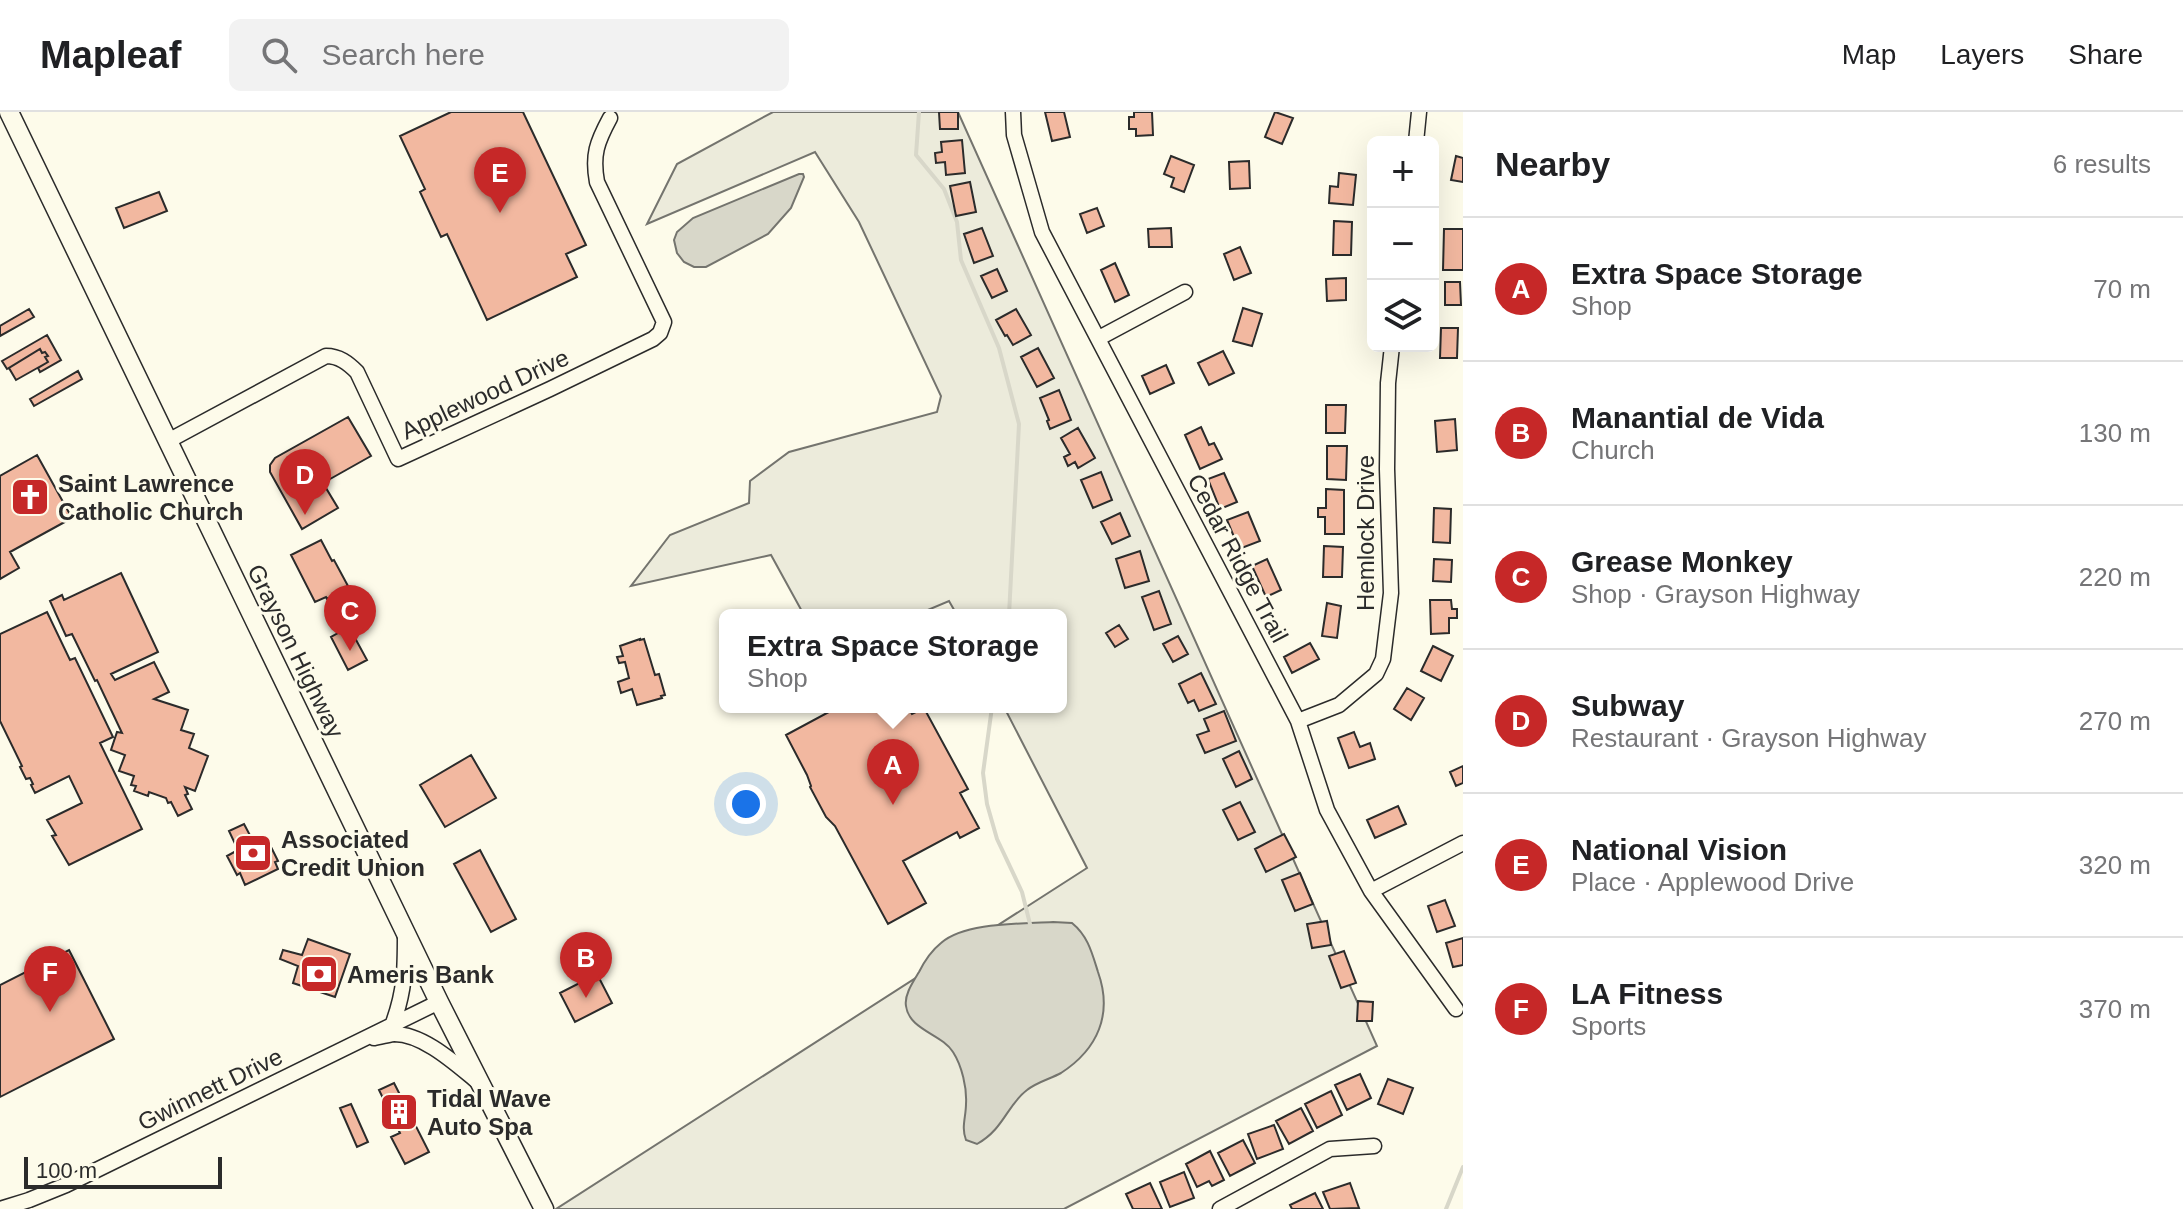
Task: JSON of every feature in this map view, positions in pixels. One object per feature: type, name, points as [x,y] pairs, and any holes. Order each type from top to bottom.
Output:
[{"type":"main road","name":"Grayson Highway","points":[[9,112],[478,1082],[544,1209]]},
{"type":"street","name":"Cedar Ridge Trail","points":[[1013,112],[1014,135],[1042,232],[1298,721],[1327,810],[1371,891],[1456,1009]]},
{"type":"street","points":[[1417,136],[1419,112]]},
{"type":"street","name":"Applewood Drive","points":[[168,441],[326,356],[333,356],[357,372],[398,459],[653,339],[660,333],[664,322],[597,182],[593,163],[598,140],[610,118]]},
{"type":"street","points":[[1099,338],[1185,292]]},
{"type":"street","name":"Hemlock Drive","points":[[1298,721],[1339,705],[1376,674],[1383,659],[1391,593],[1387,469],[1391,352]]},
{"type":"street","points":[[1371,891],[1463,843]]},
{"type":"street","points":[[393,1023],[405,980],[405,929]]},
{"type":"street","name":"Gwinnett Drive","points":[[0,1209],[66,1185],[439,1002]]},
{"type":"street","points":[[358,1041],[396,1034],[415,1039],[441,1053],[478,1082]]},
{"type":"street","points":[[1220,1209],[1330,1149],[1374,1146]]},
{"type":"shaded area","points":[[773,112],[958,112],[1377,1046],[1064,1209],[556,1209],[1087,868],[1007,713],[1067,713],[1067,609],[954,609],[949,601],[930,609],[801,609],[771,555],[631,586],[670,535],[749,503],[750,481],[789,452],[937,412],[941,396],[859,222],[815,152],[647,224],[677,164]]},
{"type":"shaded area","points":[[799,174],[804,177],[791,208],[768,234],[706,267],[694,267],[684,262],[677,253],[674,240],[677,232],[693,218]]},
{"type":"shaded area","points":[[1072,923],[1089,945],[1104,1002],[1099,1029],[1093,1042],[1074,1063],[1027,1090],[986,1138],[977,1144],[966,1140],[966,1091],[959,1064],[948,1046],[913,1021],[906,1006],[908,993],[931,953],[951,936],[994,925]]},
{"type":"building","points":[[451,112],[523,112],[586,245],[566,254],[577,277],[487,320],[447,234],[441,237],[420,192],[425,189],[400,136]]},
{"type":"building","points":[[939,112],[958,112],[958,129],[940,129]]},
{"type":"building","points":[[1045,112],[1064,112],[1070,137],[1052,141]]},
{"type":"building","points":[[1134,112],[1152,112],[1153,135],[1136,136],[1136,129],[1129,129],[1129,117],[1134,117]]},
{"type":"building","points":[[1275,112],[1293,118],[1282,144],[1265,137]]},
{"type":"building","points":[[962,140],[965,173],[946,175],[945,162],[936,163],[935,153],[942,152],[941,142]]},
{"type":"building","points":[[1171,156],[1194,165],[1184,192],[1171,187],[1174,178],[1164,174]]},
{"type":"building","points":[[1456,156],[1463,158],[1463,182],[1451,180]]},
{"type":"building","points":[[1249,161],[1250,188],[1230,189],[1229,162]]},
{"type":"building","points":[[1339,173],[1356,175],[1353,205],[1329,203],[1330,186],[1338,187]]},
{"type":"building","points":[[970,182],[976,212],[956,216],[950,186]]},
{"type":"building","points":[[159,192],[167,211],[124,228],[116,208]]},
{"type":"building","points":[[1097,208],[1104,226],[1087,233],[1080,214]]},
{"type":"building","points":[[1334,221],[1352,222],[1351,255],[1333,255]]},
{"type":"building","points":[[982,228],[993,256],[974,263],[964,234]]},
{"type":"building","points":[[1171,228],[1172,247],[1149,247],[1148,229]]},
{"type":"building","points":[[1444,229],[1463,229],[1463,270],[1443,270]]},
{"type":"building","points":[[1240,247],[1251,273],[1234,280],[1224,254]]},
{"type":"building","points":[[1115,263],[1129,295],[1115,302],[1101,270]]},
{"type":"building","points":[[997,269],[1007,291],[992,298],[981,276]]},
{"type":"building","points":[[1346,278],[1346,300],[1327,301],[1326,279]]},
{"type":"building","points":[[1445,282],[1460,282],[1461,305],[1445,305]]},
{"type":"building","points":[[1243,308],[1262,314],[1252,346],[1233,341]]},
{"type":"building","points":[[29,309],[34,317],[0,336],[0,326]]},
{"type":"building","points":[[1016,309],[1031,335],[1013,345],[996,320]]},
{"type":"building","points":[[1441,328],[1458,328],[1457,358],[1440,358]]},
{"type":"building","points":[[47,335],[61,360],[40,372],[38,368],[48,362],[45,357],[48,356],[40,349],[7,369],[2,361]]},
{"type":"building","points":[[1038,348],[1054,378],[1037,387],[1021,357]]},
{"type":"building","points":[[40,349],[48,356],[45,357],[48,362],[16,380],[9,368]]},
{"type":"building","points":[[1223,351],[1234,373],[1209,385],[1198,363]]},
{"type":"building","points":[[1166,365],[1174,383],[1150,394],[1142,376]]},
{"type":"building","points":[[78,371],[82,379],[34,406],[30,399]]},
{"type":"building","points":[[1059,390],[1071,420],[1050,429],[1040,398]]},
{"type":"building","points":[[1326,405],[1346,405],[1345,433],[1326,433]]},
{"type":"building","points":[[348,417],[371,456],[323,483],[338,508],[302,529],[270,472],[270,465],[275,458]]},
{"type":"building","points":[[1455,419],[1457,450],[1437,452],[1435,421]]},
{"type":"building","points":[[1201,427],[1209,445],[1214,443],[1222,459],[1200,469],[1185,435]]},
{"type":"building","points":[[1078,428],[1095,458],[1078,468],[1075,462],[1068,466],[1064,457],[1070,454],[1061,438]]},
{"type":"building","points":[[1327,446],[1347,446],[1346,480],[1327,479]]},
{"type":"building","name":"Saint Lawrence Catholic Church","points":[[37,455],[72,518],[10,552],[19,568],[0,579],[0,476]]},
{"type":"building","points":[[1101,472],[1112,500],[1093,508],[1081,480]]},
{"type":"building","points":[[1224,473],[1237,502],[1220,509],[1208,479]]},
{"type":"building","points":[[1326,489],[1344,490],[1344,534],[1325,534],[1325,517],[1318,517],[1318,508],[1326,508]]},
{"type":"building","points":[[1434,508],[1451,509],[1450,543],[1433,542]]},
{"type":"building","points":[[1248,512],[1260,541],[1239,549],[1227,520]]},
{"type":"building","points":[[1120,513],[1130,536],[1112,544],[1101,522]]},
{"type":"building","points":[[321,540],[348,586],[327,599],[315,602],[291,555]]},
{"type":"building","points":[[1324,546],[1343,547],[1342,577],[1323,577]]},
{"type":"building","points":[[1140,551],[1149,581],[1125,588],[1116,559]]},
{"type":"building","points":[[1267,559],[1281,590],[1266,597],[1252,566]]},
{"type":"building","points":[[1434,559],[1452,560],[1451,582],[1433,581]]},
{"type":"building","points":[[121,573],[158,652],[111,674],[115,680],[154,662],[169,692],[154,699],[188,710],[181,730],[194,734],[189,748],[208,756],[195,791],[185,787],[188,794],[185,795],[192,809],[178,816],[166,798],[134,791],[136,786],[131,785],[134,776],[119,771],[125,755],[111,750],[117,732],[122,733],[72,634],[66,636],[50,601],[62,595],[64,600]]},
{"type":"building","points":[[1159,591],[1171,624],[1154,630],[1142,597]]},
{"type":"building","points":[[1430,600],[1451,600],[1452,609],[1457,609],[1457,618],[1449,618],[1449,633],[1431,634]]},
{"type":"building","points":[[1327,603],[1341,606],[1337,638],[1322,636]]},
{"type":"building","points":[[47,612],[70,660],[75,658],[113,737],[100,743],[142,829],[69,865],[52,836],[56,835],[47,820],[82,803],[69,776],[35,793],[0,721],[0,634]]},
{"type":"building","points":[[1119,625],[1128,639],[1115,647],[1106,633]]},
{"type":"building","points":[[349,627],[367,660],[348,670],[331,637]]},
{"type":"building","points":[[1178,636],[1188,654],[1173,662],[1163,644]]},
{"type":"building","points":[[644,639],[665,695],[637,705],[632,689],[621,693],[618,682],[629,678],[625,662],[619,663],[617,657],[623,656],[620,646]]},
{"type":"building","points":[[1310,643],[1319,659],[1292,673],[1284,657]]},
{"type":"building","points":[[1433,646],[1453,656],[1441,681],[1421,671]]},
{"type":"building","points":[[1201,673],[1216,704],[1199,711],[1194,700],[1188,703],[1179,684]]},
{"type":"building","points":[[1407,688],[1424,698],[1411,720],[1394,709]]},
{"type":"building","points":[[1224,711],[1236,741],[1205,753],[1197,735],[1209,731],[1204,719]]},
{"type":"building","points":[[827,713],[927,713],[968,789],[960,793],[979,828],[960,838],[957,832],[903,861],[926,903],[888,924],[835,826],[826,817],[786,735]]},
{"type":"building","points":[[1354,732],[1360,747],[1370,743],[1375,759],[1349,768],[1338,738]]},
{"type":"building","points":[[1239,751],[1252,779],[1236,787],[1223,759]]},
{"type":"building","points":[[471,755],[496,798],[445,827],[420,785]]},
{"type":"building","points":[[1463,766],[1463,783],[1456,786],[1450,772]]},
{"type":"building","points":[[1240,802],[1255,832],[1238,840],[1223,810]]},
{"type":"building","points":[[1398,806],[1406,824],[1375,838],[1367,820]]},
{"type":"building","name":"Associated Credit Union","points":[[244,824],[254,843],[263,839],[267,847],[270,845],[278,861],[275,862],[278,869],[245,885],[227,856],[238,850],[229,831]]},
{"type":"building","points":[[1284,834],[1296,857],[1266,872],[1255,849]]},
{"type":"building","points":[[480,850],[516,919],[491,932],[454,864]]},
{"type":"building","points":[[1300,873],[1313,904],[1295,911],[1282,880]]},
{"type":"building","points":[[1445,900],[1455,926],[1437,932],[1428,906]]},
{"type":"building","points":[[1327,921],[1331,945],[1312,948],[1307,924]]},
{"type":"building","points":[[1463,938],[1463,965],[1453,967],[1446,943]]},
{"type":"building","name":"Ameris Bank","points":[[308,939],[350,954],[335,997],[293,983],[298,966],[280,959],[283,950],[302,955]]},
{"type":"building","points":[[69,950],[114,1039],[0,1097],[0,985]]},
{"type":"building","points":[[1344,951],[1356,983],[1341,988],[1329,956]]},
{"type":"building","points":[[597,974],[612,1003],[575,1022],[560,993]]},
{"type":"building","points":[[1358,1001],[1373,1002],[1372,1021],[1357,1021]]},
{"type":"building","points":[[1360,1074],[1371,1098],[1347,1110],[1335,1085]]},
{"type":"building","points":[[1388,1079],[1413,1088],[1403,1114],[1378,1104]]},
{"type":"building","name":"Tidal Wave Auto Spa","points":[[394,1083],[429,1152],[405,1164],[391,1137],[400,1133],[379,1090]]},
{"type":"building","points":[[1331,1091],[1342,1115],[1317,1128],[1305,1104]]},
{"type":"building","points":[[351,1104],[368,1142],[357,1147],[340,1108]]},
{"type":"building","points":[[1301,1108],[1313,1131],[1289,1144],[1276,1121]]},
{"type":"building","points":[[1274,1125],[1283,1149],[1257,1159],[1248,1134]]},
{"type":"building","points":[[1243,1140],[1255,1163],[1230,1176],[1218,1153]]},
{"type":"building","points":[[1210,1151],[1224,1180],[1212,1186],[1209,1181],[1197,1187],[1186,1164]]},
{"type":"building","points":[[1184,1172],[1194,1198],[1170,1207],[1160,1182]]},
{"type":"building","points":[[1150,1183],[1162,1209],[1133,1209],[1126,1194]]},
{"type":"building","points":[[1350,1183],[1359,1208],[1330,1209],[1323,1192]]},
{"type":"building","points":[[1315,1193],[1323,1209],[1292,1209],[1290,1205]]},
{"type":"waterway","points":[[919,112],[916,155],[944,189],[957,222],[961,260],[999,348],[1019,424],[1009,609]]},
{"type":"waterway","points":[[991,713],[983,773],[987,804],[997,839],[1022,892],[1030,924]]},
{"type":"waterway","points":[[1446,1209],[1463,1167]]},
{"type":"place","name":"National Vision","points":[[500,213]]},
{"type":"place","name":"Saint Lawrence Catholic Church","points":[[30,497]]},
{"type":"place","name":"Subway","points":[[305,515]]},
{"type":"place","name":"Grease Monkey","points":[[350,651]]},
{"type":"place","name":"Extra Space Storage","points":[[893,805]]},
{"type":"place","name":"Associated Credit Union","points":[[253,853]]},
{"type":"place","name":"Ameris Bank","points":[[319,974]]},
{"type":"place","name":"Manantial de Vida","points":[[586,998]]},
{"type":"place","name":"LA Fitness","points":[[50,1012]]},
{"type":"place","name":"Tidal Wave Auto Spa","points":[[399,1112]]}]
